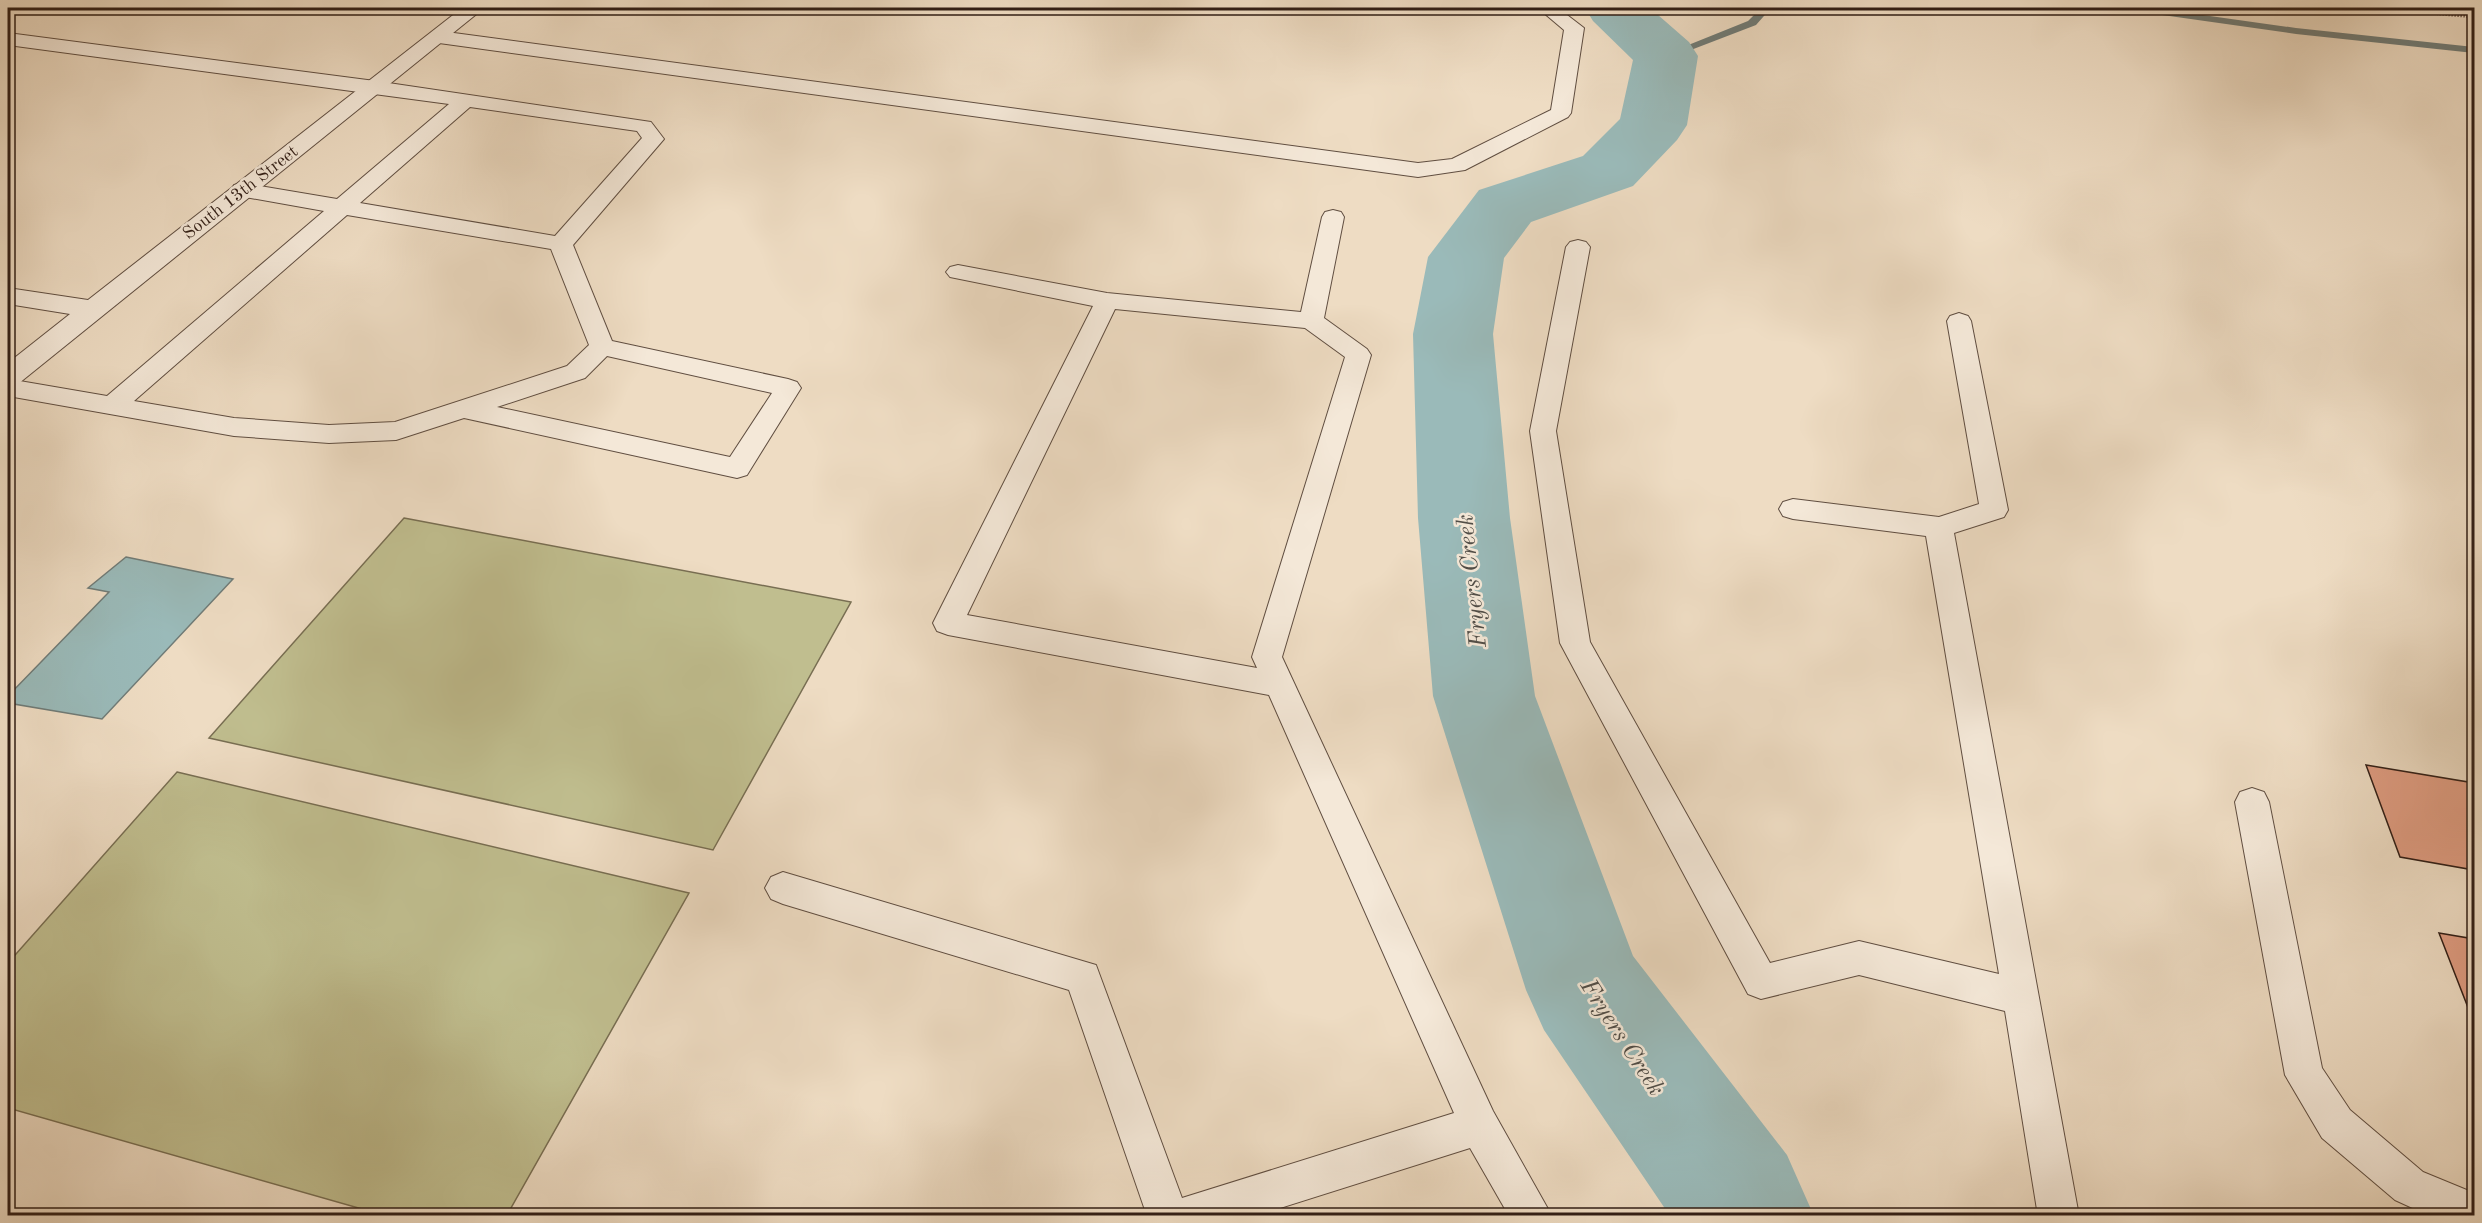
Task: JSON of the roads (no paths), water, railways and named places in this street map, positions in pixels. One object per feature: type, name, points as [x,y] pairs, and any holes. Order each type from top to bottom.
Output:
[{"type":"street","name":"South 13th Street","points":[[8,377],[90,309],[440,37],[474,8]]},
{"type":"street","points":[[8,296],[90,309]]},
{"type":"lane","points":[[440,37],[1418,170],[1457,165],[1561,112],[1574,28],[1547,8]]},
{"type":"lane","points":[[8,40],[375,87],[644,126],[653,140],[561,243]]},
{"type":"lane","points":[[112,406],[345,207],[466,100]]},
{"type":"lane","points":[[242,190],[561,243]]},
{"type":"lane","points":[[1311,321],[1333,217]]},
{"type":"lane","points":[[561,243],[602,347]]},
{"type":"lane","points":[[1578,246],[1543,431],[1575,643],[1761,981],[1859,958],[2021,997]]},
{"type":"lane","points":[[958,272],[1107,301],[1311,321],[1358,355],[1267,657],[1479,1125],[1533,1215]]},
{"type":"lane","points":[[1107,301],[948,623],[1280,685]]},
{"type":"lane","points":[[1793,509],[1939,527],[1994,510],[1959,321]]},
{"type":"lane","points":[[464,409],[737,468],[788,388],[602,347]]},
{"type":"lane","points":[[8,388],[234,427],[329,434],[396,431],[576,372],[602,347]]},
{"type":"lane","points":[[1939,527],[2059,1215]]},
{"type":"lane","points":[[2252,802],[2304,1075],[2336,1124],[2409,1186],[2475,1214]]},
{"type":"lane","points":[[783,888],[1083,977],[1168,1215]]},
{"type":"lane","points":[[1188,1215],[1479,1125]]},
{"type":"water","points":[[126,557],[233,579],[102,719],[8,703],[8,696],[109,592],[88,588]]},
{"type":"waterway","name":"Fryers Creek","points":[[1615,8],[1666,56],[1653,125],[1608,171],[1505,206],[1466,257],[1453,334],[1464,518],[1484,696],[1586,990],[1740,1202],[1747,1216]]},
{"type":"waterway","points":[[1666,56],[1752,23],[1766,8]]},
{"type":"waterway","points":[[2134,8],[2296,31],[2474,50]]}]
